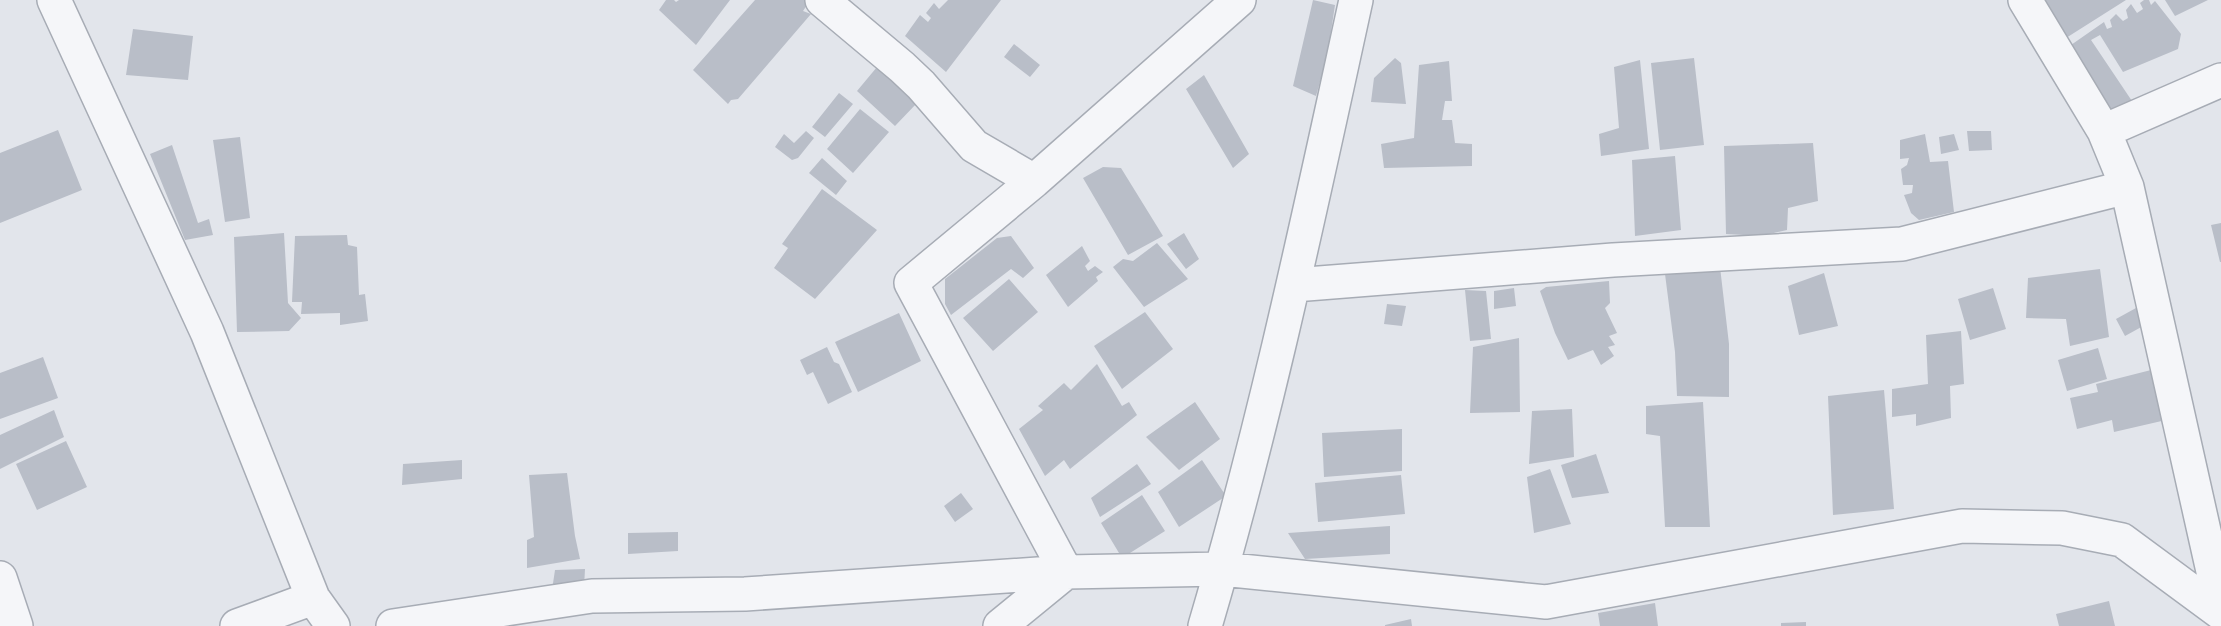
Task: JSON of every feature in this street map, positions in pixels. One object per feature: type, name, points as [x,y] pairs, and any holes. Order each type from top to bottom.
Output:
[{"type":"street","points":[[54,0],[207,332],[313,598],[333,626]]},
{"type":"street","points":[[822,0],[921,85],[974,146],[1035,182]]},
{"type":"street","points":[[1066,572],[911,283],[1035,182],[1239,0]]},
{"type":"street","points":[[1205,626],[1222,569],[1294,285],[1356,0]]},
{"type":"street","points":[[2025,0],[2104,131],[2127,187],[2221,607]]},
{"type":"street","points":[[2104,131],[2221,80]]},
{"type":"street","points":[[1294,285],[1613,260],[1902,244],[2127,187]]},
{"type":"street","points":[[393,626],[592,596],[745,594],[1066,572],[1222,569],[1541,614],[1962,526],[2062,528],[2122,540],[2221,613]]},
{"type":"street","points":[[1000,626],[1066,572]]},
{"type":"street","points":[[0,578],[16,626]]},
{"type":"street","points":[[575,626],[592,596]]},
{"type":"street","points":[[237,626],[313,598]]},
{"type":"building","points":[[666,0],[676,2],[679,0],[730,0],[696,45],[659,10]]},
{"type":"building","points":[[755,0],[807,0],[809,2],[803,11],[811,14],[738,99],[731,100],[728,104],[693,70]]},
{"type":"building","points":[[948,0],[1001,0],[946,72],[905,36],[920,15],[928,22],[931,18],[926,13],[934,3],[939,9]]},
{"type":"building","points":[[1313,0],[1335,5],[1330,38],[1338,40],[1334,62],[1326,60],[1316,96],[1293,86]]},
{"type":"building","points":[[2042,0],[2126,0],[2066,38]]},
{"type":"building","points":[[2149,0],[2151,5],[2155,1],[2181,34],[2178,49],[2123,72],[2100,35],[2091,40],[2136,107],[2115,119],[2071,45],[2104,22],[2107,29],[2112,27],[2110,20],[2116,14],[2123,21],[2128,18],[2126,10],[2131,4],[2137,13],[2143,9],[2140,3]]},
{"type":"building","points":[[2165,0],[2208,0],[2175,16]]},
{"type":"building","points":[[133,29],[193,36],[188,80],[126,75]]},
{"type":"building","points":[[1014,44],[1040,65],[1030,77],[1004,57]]},
{"type":"building","points":[[1395,58],[1401,63],[1406,104],[1371,102],[1374,78]]},
{"type":"building","points":[[1694,58],[1704,145],[1660,150],[1651,63]]},
{"type":"building","points":[[1640,60],[1649,149],[1601,156],[1599,134],[1619,128],[1614,67]]},
{"type":"building","points":[[1449,61],[1452,101],[1445,101],[1442,120],[1452,120],[1455,143],[1472,144],[1472,166],[1384,168],[1381,144],[1414,138],[1419,65]]},
{"type":"building","points":[[877,67],[917,103],[895,126],[857,91]]},
{"type":"building","points":[[1204,75],[1249,154],[1233,168],[1186,89]]},
{"type":"building","points":[[839,93],[853,104],[825,137],[812,127]]},
{"type":"building","points":[[860,109],[889,132],[853,173],[827,149]]},
{"type":"building","points":[[58,130],[82,190],[0,223],[0,153]]},
{"type":"building","points":[[806,131],[814,138],[798,158],[792,160],[775,147],[784,134],[794,143]]},
{"type":"building","points":[[1967,131],[1991,131],[1992,150],[1969,151]]},
{"type":"building","points":[[1925,134],[1930,162],[1948,161],[1954,212],[1919,220],[1911,213],[1904,195],[1912,193],[1913,185],[1903,185],[1901,169],[1907,165],[1909,158],[1900,159],[1900,140]]},
{"type":"building","points":[[1954,134],[1959,150],[1941,154],[1939,137]]},
{"type":"building","points":[[240,137],[250,218],[225,222],[213,140]]},
{"type":"building","points":[[1813,143],[1818,201],[1788,208],[1787,230],[1761,236],[1726,234],[1724,146]]},
{"type":"building","points":[[172,145],[198,223],[209,219],[213,235],[185,240],[150,154]]},
{"type":"building","points":[[1675,156],[1681,230],[1635,236],[1632,160]]},
{"type":"building","points":[[822,158],[847,181],[836,195],[809,173]]},
{"type":"building","points":[[1103,167],[1121,168],[1163,236],[1128,255],[1083,178]]},
{"type":"building","points":[[822,189],[877,230],[815,299],[774,268],[788,248],[782,244]]},
{"type":"building","points":[[2221,223],[2221,262],[2220,262],[2211,225]]},
{"type":"building","points":[[284,233],[288,303],[301,318],[289,331],[237,332],[234,237]]},
{"type":"building","points":[[1184,233],[1199,259],[1186,269],[1167,244]]},
{"type":"building","points":[[347,235],[348,245],[357,247],[359,295],[365,294],[368,321],[340,325],[340,313],[301,314],[302,302],[292,302],[295,236]]},
{"type":"building","points":[[1011,236],[1034,268],[1023,278],[1011,269],[951,315],[945,304],[945,279],[997,238]]},
{"type":"building","points":[[1157,243],[1188,279],[1144,307],[1113,267],[1123,259],[1133,261]]},
{"type":"building","points":[[1082,246],[1090,261],[1085,266],[1088,271],[1095,266],[1103,272],[1096,277],[1098,281],[1068,307],[1046,275]]},
{"type":"building","points":[[1720,267],[1729,344],[1729,397],[1677,396],[1675,352],[1665,274]]},
{"type":"building","points":[[2100,269],[2109,337],[2070,346],[2066,319],[2026,318],[2028,278]]},
{"type":"building","points":[[1824,273],[1838,326],[1799,335],[1788,286]]},
{"type":"building","points":[[1009,279],[1038,312],[993,351],[963,318]]},
{"type":"building","points":[[1609,281],[1610,303],[1605,308],[1617,333],[1609,336],[1615,345],[1608,347],[1614,356],[1601,365],[1593,350],[1568,360],[1555,333],[1540,291],[1546,287]]},
{"type":"building","points":[[1514,288],[1516,306],[1494,309],[1494,291]]},
{"type":"building","points":[[1993,288],[2006,329],[1970,340],[1958,299]]},
{"type":"building","points":[[1465,290],[1486,291],[1491,339],[1470,341]]},
{"type":"building","points":[[1387,304],[1406,306],[1402,326],[1384,324]]},
{"type":"building","points":[[2136,308],[2145,325],[2125,336],[2116,319]]},
{"type":"building","points":[[1145,312],[1173,349],[1122,389],[1094,346]]},
{"type":"building","points":[[899,313],[921,361],[858,392],[835,342]]},
{"type":"building","points":[[1961,331],[1964,384],[1950,386],[1951,418],[1916,426],[1916,414],[1892,417],[1892,389],[1928,384],[1926,335]]},
{"type":"building","points":[[1519,338],[1520,412],[1470,413],[1473,347]]},
{"type":"building","points":[[827,347],[834,362],[839,364],[852,392],[828,404],[813,372],[807,375],[800,360]]},
{"type":"building","points":[[2098,348],[2107,379],[2067,391],[2058,360]]},
{"type":"building","points":[[43,357],[58,398],[0,419],[0,373]]},
{"type":"building","points":[[1097,364],[1122,406],[1129,402],[1137,415],[1070,469],[1064,460],[1045,476],[1019,429],[1043,410],[1038,406],[1064,383],[1071,390]]},
{"type":"building","points":[[2155,369],[2166,420],[2114,432],[2112,420],[2077,429],[2070,398],[2098,392],[2096,384]]},
{"type":"building","points":[[1884,390],[1894,509],[1833,515],[1828,396]]},
{"type":"building","points":[[1195,402],[1220,439],[1179,470],[1146,437]]},
{"type":"building","points":[[1703,402],[1710,527],[1665,527],[1660,436],[1646,434],[1646,406]]},
{"type":"building","points":[[1572,409],[1574,457],[1529,464],[1532,411]]},
{"type":"building","points":[[54,410],[64,437],[0,469],[0,435]]},
{"type":"building","points":[[1402,429],[1402,471],[1324,477],[1322,433]]},
{"type":"building","points":[[66,441],[87,487],[37,510],[16,464]]},
{"type":"building","points":[[1596,454],[1609,493],[1572,498],[1561,465]]},
{"type":"building","points":[[462,460],[462,479],[402,485],[403,464]]},
{"type":"building","points":[[1202,460],[1226,496],[1179,527],[1158,492]]},
{"type":"building","points":[[1137,464],[1151,484],[1100,517],[1091,498]]},
{"type":"building","points":[[1550,469],[1571,524],[1534,533],[1527,477]]},
{"type":"building","points":[[567,473],[580,559],[527,568],[527,540],[534,537],[529,475]]},
{"type":"building","points":[[1401,475],[1405,514],[1318,522],[1315,483]]},
{"type":"building","points":[[961,493],[973,509],[955,522],[944,506]]},
{"type":"building","points":[[1142,495],[1165,531],[1122,558],[1101,523]]},
{"type":"building","points":[[1390,526],[1390,554],[1305,559],[1288,533]]},
{"type":"building","points":[[678,532],[678,551],[628,554],[628,533]]},
{"type":"building","points":[[585,569],[584,588],[552,590],[555,570]]},
{"type":"building","points":[[2109,601],[2115,626],[2059,626],[2056,614]]},
{"type":"building","points":[[1655,603],[1658,626],[1600,626],[1598,613]]},
{"type":"building","points":[[1411,619],[1412,626],[1385,626],[1385,625]]},
{"type":"building","points":[[1806,622],[1806,626],[1781,626],[1781,623]]}]
